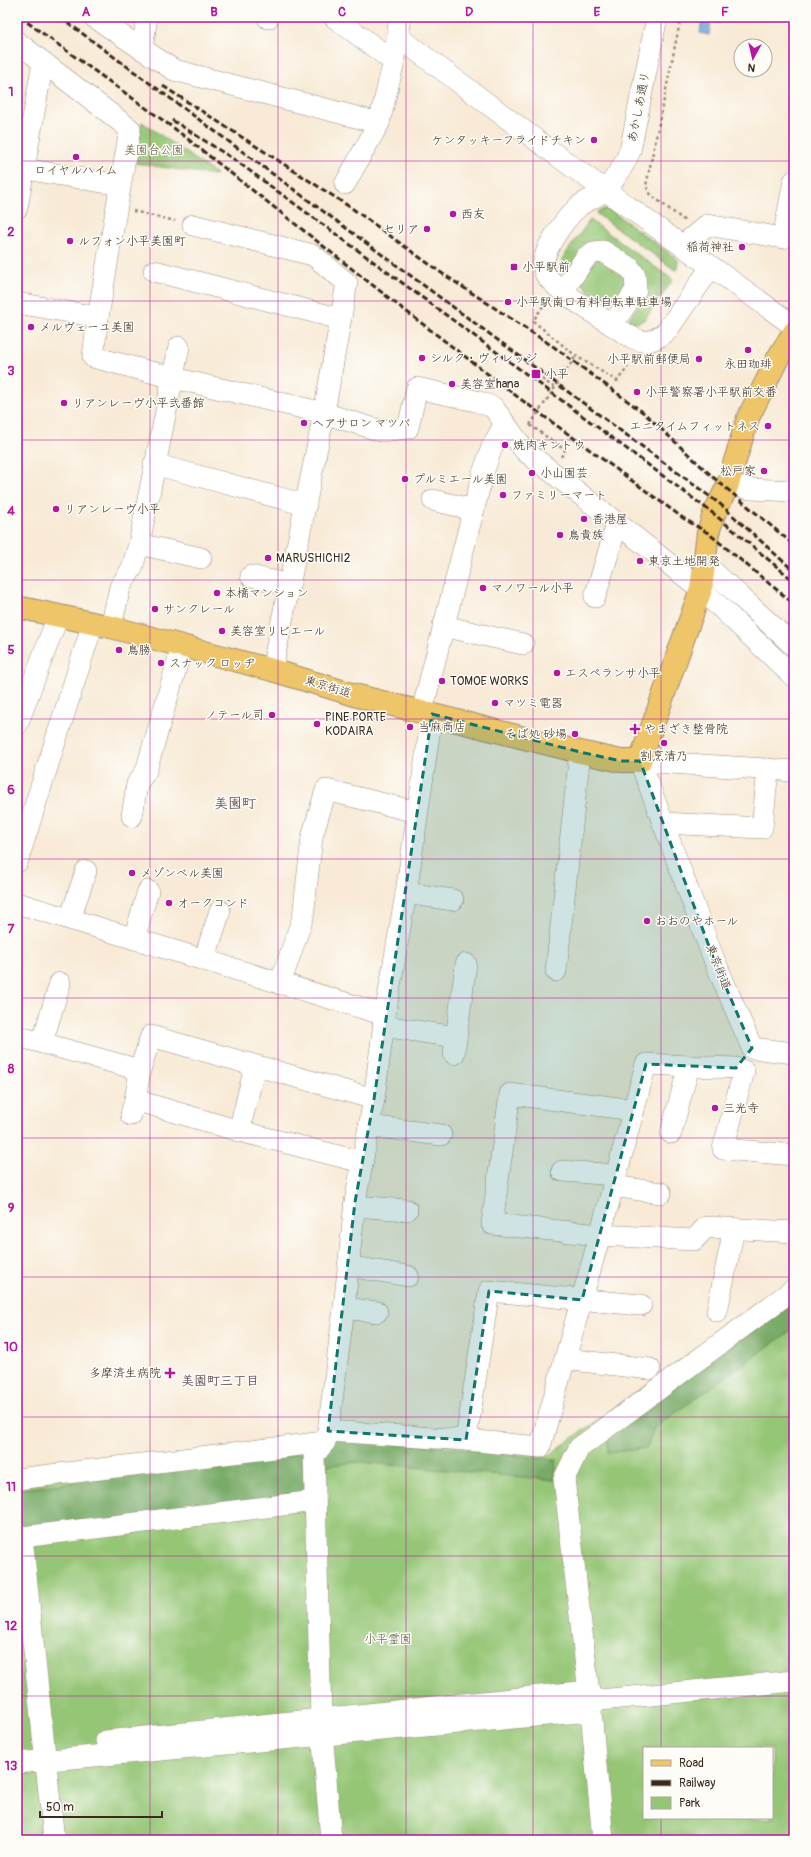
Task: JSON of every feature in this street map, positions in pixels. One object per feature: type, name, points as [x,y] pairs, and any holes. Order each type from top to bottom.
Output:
[{"type":"main road","points":[[640,761],[701,589],[708,533],[714,514],[728,484],[748,418],[779,356],[794,332]]},
{"type":"main road","name":"東京街道","points":[[17,607],[102,625],[272,670],[358,696],[580,752],[621,761],[640,761]]},
{"type":"street","points":[[94,17],[174,70],[379,123]]},
{"type":"street","points":[[142,49],[147,17]]},
{"type":"street","points":[[334,17],[393,61]]},
{"type":"street","name":"あかしあ通り","points":[[657,17],[630,151],[622,169],[604,190],[579,207],[568,219],[546,251],[544,263],[545,273],[563,291],[612,325],[636,340],[646,342],[656,340],[666,332],[711,267]]},
{"type":"street","points":[[346,184],[379,123],[393,61],[398,26]]},
{"type":"street","points":[[398,26],[604,190],[794,326]]},
{"type":"street","points":[[17,42],[130,129],[120,185],[118,208],[98,317],[93,357],[174,378],[324,413],[382,431],[408,428],[417,388],[476,401],[493,407],[504,425],[525,451],[701,589],[794,677]]},
{"type":"street","points":[[17,208],[43,62]]},
{"type":"street","points":[[24,169],[120,185]]},
{"type":"street","points":[[682,246],[707,225],[783,238],[794,181]]},
{"type":"street","points":[[193,225],[313,255],[347,283],[306,506],[272,670]]},
{"type":"street","points":[[563,291],[586,257],[594,252],[604,252],[630,268],[635,275],[636,290],[612,325]]},
{"type":"street","points":[[154,271],[341,319]]},
{"type":"street","points":[[17,303],[98,317]]},
{"type":"street","points":[[17,862],[102,625],[120,587],[132,568],[139,544],[154,464],[174,378],[179,347]]},
{"type":"street","points":[[331,1840],[321,1727],[314,1455],[326,1436],[344,1308],[354,1206],[374,1099],[384,1021],[406,893],[417,812],[427,713],[442,626],[483,473],[492,447],[504,425]]},
{"type":"street","points":[[154,464],[306,506]]},
{"type":"street","points":[[728,484],[750,489],[794,491]]},
{"type":"street","points":[[433,500],[474,510]]},
{"type":"street","points":[[595,597],[617,524]]},
{"type":"street","points":[[139,544],[201,558]]},
{"type":"street","points":[[705,564],[794,646]]},
{"type":"street","points":[[250,576],[289,585]]},
{"type":"street","points":[[17,725],[58,616]]},
{"type":"street","points":[[442,626],[523,644]]},
{"type":"street","points":[[132,816],[138,784],[146,771],[147,738],[182,647]]},
{"type":"street","points":[[556,970],[580,752]]},
{"type":"street","points":[[640,761],[794,771]]},
{"type":"street","name":"東京街道","points":[[640,761],[713,957],[752,1048]]},
{"type":"street","points":[[663,823],[762,828],[768,769]]},
{"type":"street","points":[[280,984],[303,916],[312,837],[326,790],[417,812]]},
{"type":"street","points":[[70,919],[86,871]]},
{"type":"street","points":[[134,939],[148,891]]},
{"type":"street","points":[[406,893],[454,900]]},
{"type":"street","points":[[17,903],[280,984],[455,1046],[466,964]]},
{"type":"street","points":[[204,960],[220,911]]},
{"type":"street","points":[[42,1043],[60,983]]},
{"type":"street","points":[[17,1036],[140,1070]]},
{"type":"street","points":[[362,1162],[238,1131],[133,1108],[140,1070],[151,1036],[374,1099]]},
{"type":"street","points":[[736,1068],[752,1048],[794,1053]]},
{"type":"street","points":[[17,1479],[326,1436],[466,1440],[540,1447],[615,1181],[646,1064],[736,1068],[744,1071],[723,1149],[794,1155]]},
{"type":"street","points":[[238,1131],[255,1066]]},
{"type":"street","points":[[671,1133],[689,1066]]},
{"type":"street","points":[[634,1110],[510,1094],[492,1224],[600,1235],[694,1240],[706,1227],[794,1232]]},
{"type":"street","points":[[369,1126],[441,1135]]},
{"type":"street","points":[[562,1171],[615,1181],[661,1194]]},
{"type":"street","points":[[354,1206],[407,1210]]},
{"type":"street","points":[[716,1311],[734,1229]]},
{"type":"street","points":[[348,1266],[408,1276]]},
{"type":"street","points":[[603,1840],[590,1701],[564,1479],[579,1448],[794,1289]]},
{"type":"street","points":[[466,1440],[489,1291],[641,1305]]},
{"type":"street","points":[[344,1308],[377,1312]]},
{"type":"street","points":[[565,1359],[650,1369]]},
{"type":"street","points":[[54,1840],[19,1537],[315,1501]]},
{"type":"street","points":[[17,1763],[45,1754],[794,1681]]},
{"type":"street","points":[[17,1750],[45,1754]]},
{"type":"path","points":[[681,17],[646,186],[651,195],[698,232]]},
{"type":"path","points":[[118,208],[193,225]]},
{"type":"path","points":[[543,306],[533,321],[576,356],[617,381],[628,367]]},
{"type":"path","points":[[565,450],[530,425],[576,356]]},
{"type":"path","points":[[542,379],[554,388]]},
{"type":"highlighted area","points":[[432,714],[580,752],[621,761],[640,761],[713,957],[752,1048],[736,1068],[646,1064],[582,1300],[489,1291],[466,1440],[328,1431],[355,1202],[374,1099]]},
{"type":"green space","name":"美園台公園","points":[[142,122],[216,174],[214,175],[135,163]]},
{"type":"green space","points":[[605,209],[610,210],[676,258],[678,260],[677,269],[675,270],[597,214],[598,211]]},
{"type":"green space","points":[[590,220],[673,280],[644,320],[636,323],[629,321],[629,318],[644,297],[608,247],[566,274],[561,267],[562,259]]},
{"type":"green space","points":[[597,258],[625,278],[623,288],[619,294],[613,298],[607,299],[593,294],[581,281]]},
{"type":"green space","name":"小平霊園","points":[[794,1279],[794,1840],[17,1840],[17,1486],[335,1431],[549,1455]]},
{"type":"green space","points":[[794,1302],[794,1328],[654,1428],[647,1448],[608,1453],[607,1435]]},
{"type":"green space","points":[[339,1435],[557,1460],[554,1480],[358,1462],[323,1466],[323,1455]]},
{"type":"green space","points":[[306,1452],[309,1495],[17,1532],[17,1490]]},
{"type":"water","points":[[702,17],[721,17],[720,23],[711,22],[709,35],[700,33]]},
{"type":"railway","points":[[20,17],[175,129],[394,302],[519,398],[683,518],[708,533],[794,604]]},
{"type":"railway","points":[[60,17],[720,504],[794,571]]},
{"type":"railway","points":[[163,86],[353,209],[440,272],[554,347],[644,413],[714,478],[794,545]]},
{"type":"railway","points":[[172,120],[235,160],[533,379],[714,514],[794,581]]},
{"type":"place","name":"ケンタッキーフライドチキン","points":[[594,140]]},
{"type":"place","name":"ロイヤルハイム","points":[[76,157]]},
{"type":"place","name":"西友","points":[[453,214]]},
{"type":"place","name":"セリア","points":[[427,229]]},
{"type":"place","name":"ルフォン小平美園町","points":[[70,241]]},
{"type":"place","name":"稲荷神社","points":[[742,247]]},
{"type":"place","name":"小平駅前","points":[[514,267]]},
{"type":"place","name":"小平駅南口有料自転車駐車場","points":[[508,302]]},
{"type":"place","name":"メルヴェーユ美園","points":[[31,327]]},
{"type":"place","name":"永田珈琲","points":[[748,350]]},
{"type":"place","name":"シルク・ヴィレッジ","points":[[422,358]]},
{"type":"place","name":"小平駅前郵便局","points":[[699,359]]},
{"type":"place","name":"小平","points":[[536,374]]},
{"type":"place","name":"美容室hana","points":[[452,384]]},
{"type":"place","name":"小平警察署小平駅前交番","points":[[637,392]]},
{"type":"place","name":"リアンレーヴ小平弐番館","points":[[64,403]]},
{"type":"place","name":"ヘアサロン マツバ","points":[[304,423]]},
{"type":"place","name":"エニタイムフィットネス","points":[[768,426]]},
{"type":"place","name":"焼肉キントウ","points":[[505,445]]},
{"type":"place","name":"松戸家","points":[[764,471]]},
{"type":"place","name":"小山園芸","points":[[532,473]]},
{"type":"place","name":"プルミエール美園","points":[[405,479]]},
{"type":"place","name":"ファミリーマート","points":[[503,495]]},
{"type":"place","name":"リアンレーヴ小平","points":[[56,509]]},
{"type":"place","name":"香港屋","points":[[584,519]]},
{"type":"place","name":"鳥貴族","points":[[560,535]]},
{"type":"place","name":"MARUSHICHI2","points":[[268,558]]},
{"type":"place","name":"東京土地開発","points":[[640,561]]},
{"type":"place","name":"マノワール小平","points":[[483,588]]},
{"type":"place","name":"本橋マンション","points":[[217,593]]},
{"type":"place","name":"サンクレール","points":[[155,609]]},
{"type":"place","name":"美容室リビエール","points":[[222,631]]},
{"type":"place","name":"鳥勝","points":[[119,650]]},
{"type":"place","name":"スナック ロッヂ","points":[[161,663]]},
{"type":"place","name":"エスペランサ小平","points":[[557,673]]},
{"type":"place","name":"TOMOE WORKS","points":[[442,681]]},
{"type":"place","name":"マツミ電器","points":[[495,703]]},
{"type":"place","name":"ノテール司","points":[[272,715]]},
{"type":"place","name":"PINE PORTE KODAIRA","points":[[317,724]]},
{"type":"place","name":"当麻商店","points":[[410,727]]},
{"type":"place","name":"やまざき整骨院","points":[[635,729]]},
{"type":"place","name":"そば処 砂場","points":[[575,734]]},
{"type":"place","name":"割烹清乃","points":[[664,743]]},
{"type":"place","name":"メゾンベル美園","points":[[132,873]]},
{"type":"place","name":"オークコンド","points":[[169,903]]},
{"type":"place","name":"おおのやホール","points":[[647,921]]},
{"type":"place","name":"三光寺","points":[[715,1108]]},
{"type":"place","name":"多摩済生病院","points":[[170,1373]]},
{"type":"district","name":"美園町","points":[[235,803]]},
{"type":"district","name":"美園町三丁目","points":[[220,1381]]}]
